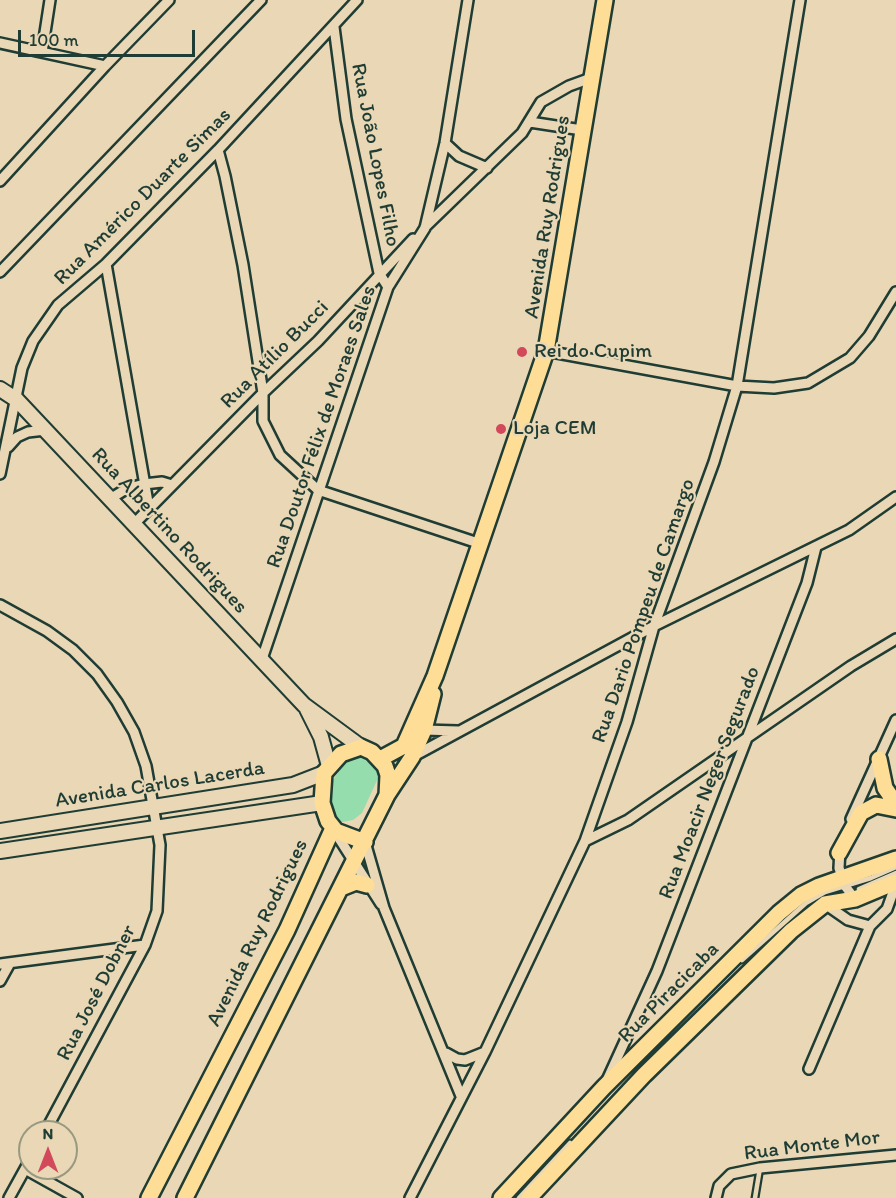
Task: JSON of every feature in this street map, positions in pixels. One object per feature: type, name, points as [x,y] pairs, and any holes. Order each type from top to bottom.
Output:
[{"type":"main road","name":"Avenida Ruy Rodrigues","points":[[380,759],[404,746],[435,676],[482,544],[546,351],[605,0]]},
{"type":"main road","name":"Rua Albertino Rodrigues","points":[[0,389],[16,400],[45,430],[304,705],[361,747]]},
{"type":"main road","name":"Avenida Ruy Rodrigues","points":[[185,1198],[387,795],[412,757],[432,704],[435,676]]},
{"type":"main road","name":"Rua Albertino Rodrigues","points":[[304,705],[321,736],[326,770]]},
{"type":"main road","points":[[326,770],[348,750],[361,747],[380,759],[388,775],[387,795]]},
{"type":"main road","points":[[879,759],[885,788],[896,804]]},
{"type":"main road","name":"Avenida Ruy Rodrigues","points":[[149,1198],[287,930],[333,828],[324,814],[322,803],[326,770]]},
{"type":"main road","name":"Avenida Carlos Lacerda","points":[[0,831],[293,785],[326,770]]},
{"type":"main road","name":"Avenida Carlos Lacerda","points":[[0,851],[322,803]]},
{"type":"main road","points":[[839,853],[861,813],[876,805],[896,809]]},
{"type":"main road","points":[[333,828],[343,835],[365,842]]},
{"type":"main road","name":"Rua Piracicaba","points":[[529,1198],[644,1076],[791,931],[825,904],[896,859]]},
{"type":"main road","points":[[341,888],[356,882],[366,885]]},
{"type":"main road","name":"Rua Piracicaba","points":[[501,1198],[604,1087],[779,913],[801,895],[819,886],[848,889],[896,883]]},
{"type":"street","points":[[42,52],[50,0]]},
{"type":"street","points":[[1,178],[170,0]]},
{"type":"street","points":[[0,272],[261,0]]},
{"type":"street","name":"Rua Américo Duarte Simas","points":[[0,474],[26,356],[41,328],[58,305],[106,264],[218,150],[357,0]]},
{"type":"street","name":"Rua Doutor Félix de Moraes Sales","points":[[262,659],[388,287],[425,228],[445,143],[468,0]]},
{"type":"street","name":"Rua Dario Pompeu de Camargo","points":[[410,1198],[485,1052],[585,841],[627,722],[654,626],[714,462],[737,386],[800,0]]},
{"type":"street","name":"Rua João Lopes Filho","points":[[334,27],[346,119],[378,273],[388,287]]},
{"type":"street","points":[[0,43],[105,66]]},
{"type":"street","name":"Rua Atílio Bucci","points":[[134,524],[262,393],[318,341],[378,273],[487,168],[530,122],[547,98],[591,78]]},
{"type":"street","points":[[530,122],[582,130]]},
{"type":"street","points":[[445,143],[459,156],[487,168]]},
{"type":"street","points":[[218,150],[243,265],[262,393],[263,421],[275,448],[285,461],[318,490],[482,544]]},
{"type":"street","points":[[106,264],[149,508]]},
{"type":"street","points":[[546,351],[737,386],[774,388],[808,383],[832,371],[850,358],[869,336],[896,292]]},
{"type":"street","points":[[7,449],[17,437],[28,432],[45,430]]},
{"type":"street","points":[[110,499],[126,489],[144,484],[162,482],[172,485]]},
{"type":"street","points":[[412,757],[654,626],[849,530],[896,497]]},
{"type":"street","name":"Rua Moacir Neger Segurado","points":[[604,1087],[657,971],[807,583],[816,547]]},
{"type":"street","name":"Rua José Dobner","points":[[0,605],[47,631],[73,650],[97,674],[134,732],[146,766],[160,844],[157,911],[145,945],[51,1120]]},
{"type":"street","points":[[585,841],[628,820],[851,666],[896,639]]},
{"type":"street","points":[[848,889],[839,868],[839,853],[847,826],[896,720]]},
{"type":"street","points":[[424,729],[458,731]]},
{"type":"street","points":[[333,828],[366,885],[384,908]]},
{"type":"street","points":[[365,842],[384,908],[446,1053],[461,1096]]},
{"type":"street","points":[[809,1069],[870,926],[887,909],[896,883]]},
{"type":"street","points":[[825,904],[848,920],[870,926]]},
{"type":"street","points":[[0,981],[5,964],[145,945]]},
{"type":"street","points":[[630,1030],[647,1044]]},
{"type":"street","points":[[446,1053],[465,1060],[485,1052]]},
{"type":"street","name":"Rua Monte Mor","points":[[716,1198],[719,1186],[731,1174],[760,1168],[896,1155]]},
{"type":"street","points":[[9,1198],[19,1180]]},
{"type":"street","points":[[45,1180],[77,1198]]},
{"type":"lane","points":[[594,1118],[782,931],[818,902],[896,867]]},
{"type":"lane","points":[[509,1198],[610,1087],[769,935],[806,903],[825,892],[848,889],[896,873]]},
{"type":"lane","points":[[519,1198],[578,1135]]},
{"type":"lane","points":[[755,1198],[760,1168]]},
{"type":"green space","points":[[357,755],[367,755],[376,765],[379,776],[362,813],[353,820],[342,822],[330,815],[329,799],[333,780],[347,759]]},
{"type":"place","name":"Rei do Cupim","points":[[522,352]]},
{"type":"place","name":"Loja CEM","points":[[501,429]]}]
